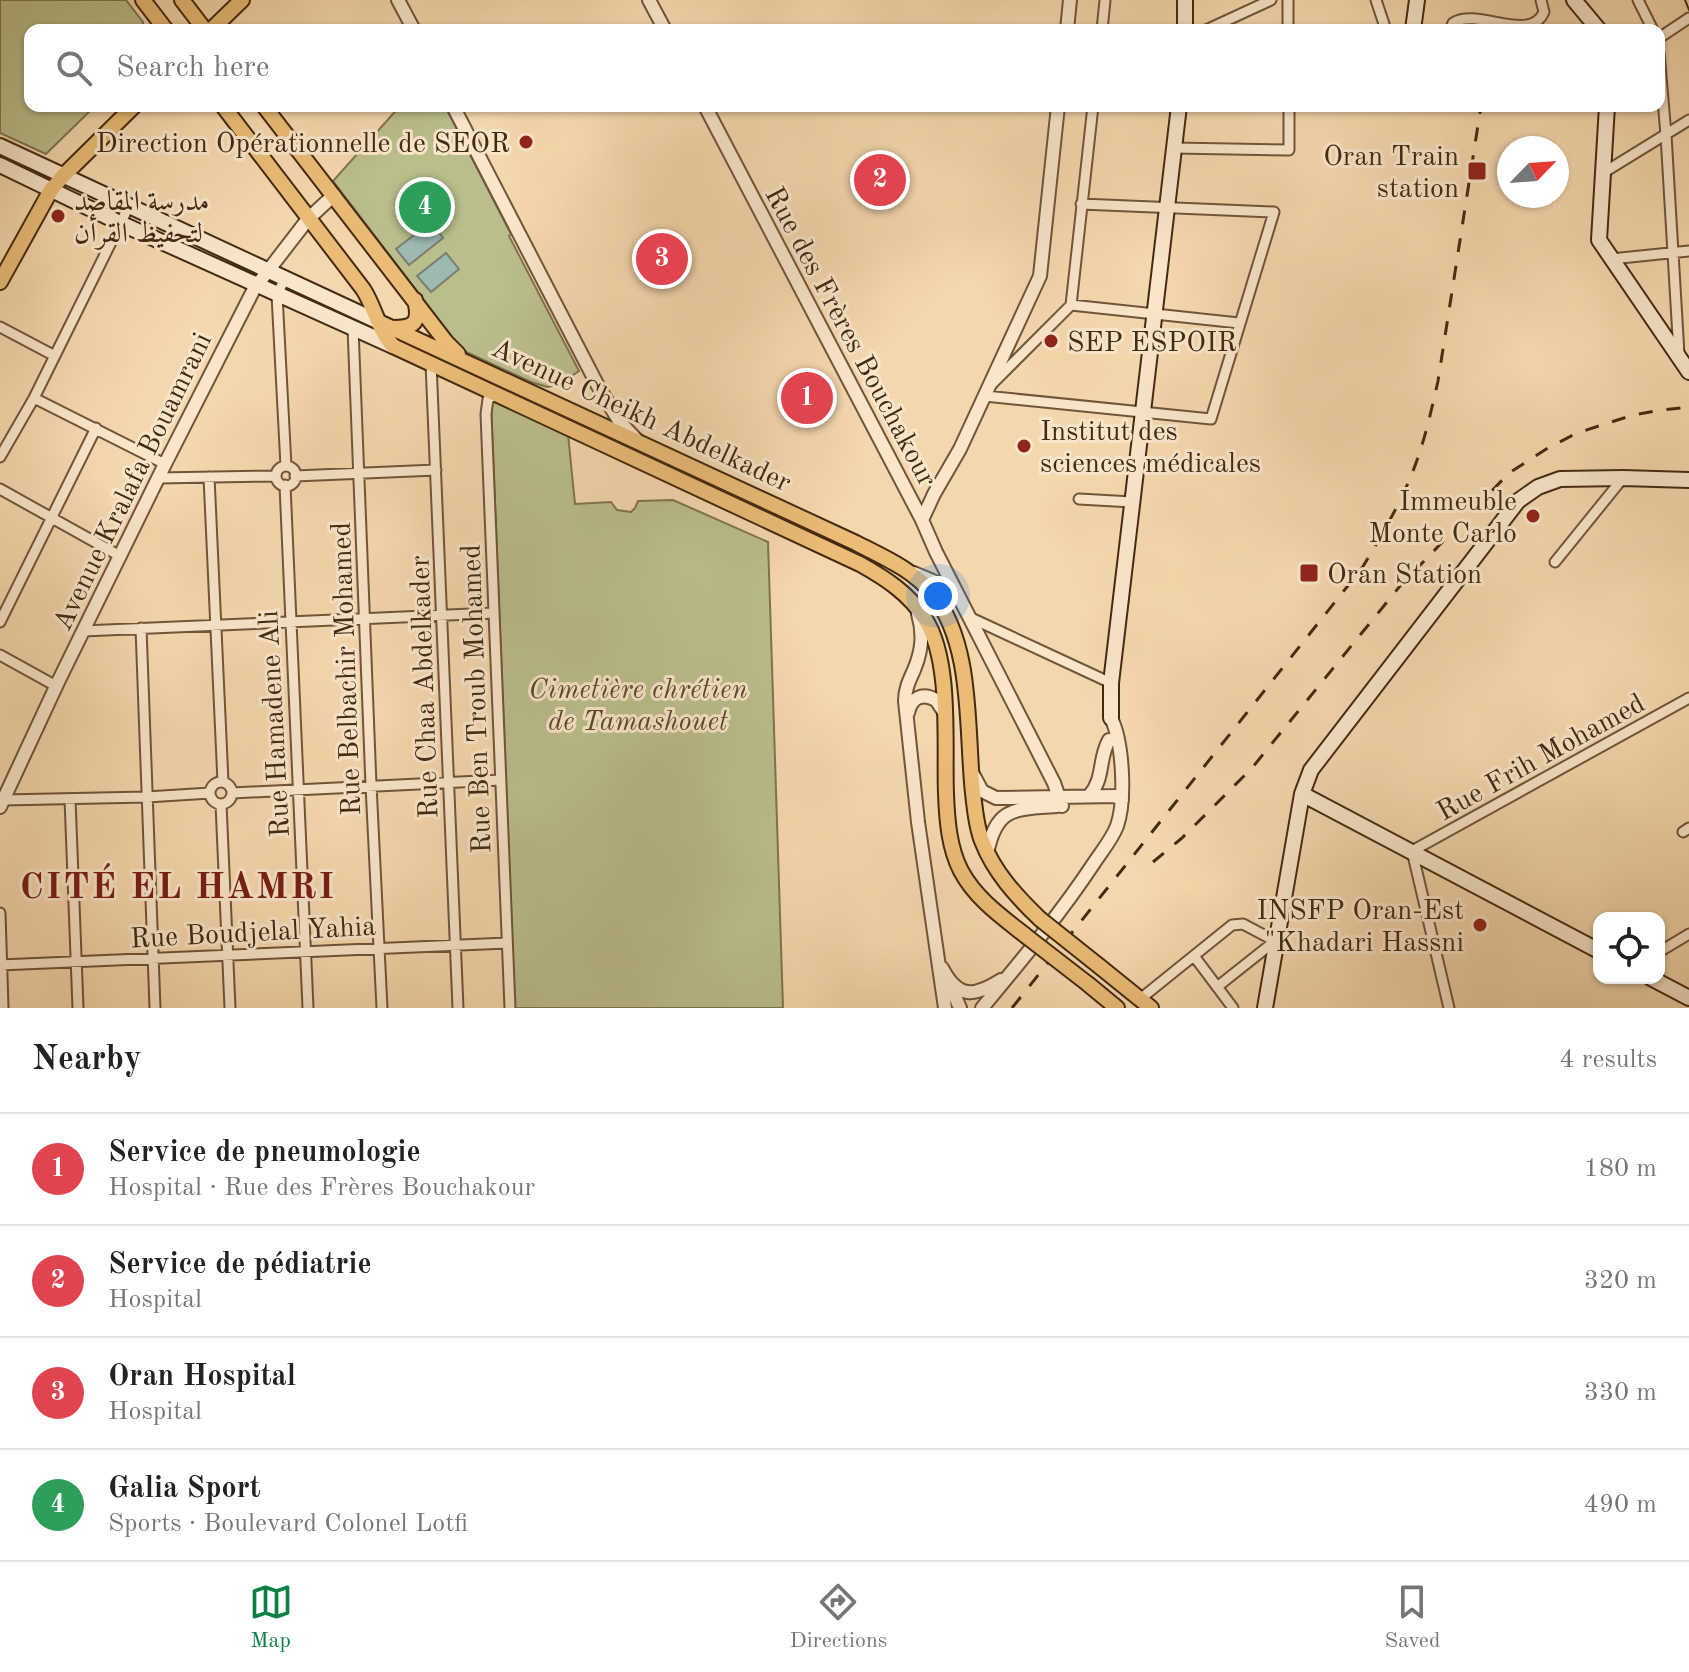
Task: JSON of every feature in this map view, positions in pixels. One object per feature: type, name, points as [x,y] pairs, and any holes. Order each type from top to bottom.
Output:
[{"type":"main road","points":[[143,0],[161,24]]},
{"type":"main road","points":[[182,0],[200,24]]},
{"type":"main road","points":[[217,24],[242,0]]},
{"type":"main road","points":[[1185,0],[1185,24]]},
{"type":"main road","points":[[1414,24],[1417,0]]},
{"type":"main road","points":[[1574,0],[1594,24]]},
{"type":"main road","points":[[0,282],[51,190],[128,112]]},
{"type":"main road","points":[[228,112],[363,289],[393,346]]},
{"type":"main road","points":[[269,112],[446,342],[464,360]]},
{"type":"main road","points":[[1111,718],[1111,683],[1178,112]]},
{"type":"main road","points":[[1607,112],[1599,240],[1689,372]]},
{"type":"main road","name":"Avenue Cheikh Abdelkader","points":[[0,146],[636,440],[856,543],[906,570],[933,594],[955,633],[962,665],[969,762],[978,827],[987,854],[1013,891],[1040,919],[1145,1004]]},
{"type":"main road","name":"Avenue Cheikh Abdelkader","points":[[0,165],[860,564],[899,590],[925,619],[938,645],[944,712],[946,811],[954,854],[961,871],[983,901],[1117,1008]]},
{"type":"main road","points":[[393,328],[408,327],[415,322],[418,313],[415,299]]},
{"type":"main road","points":[[623,453],[636,440]]},
{"type":"main road","points":[[1265,1008],[1302,794],[1311,770],[1518,501],[1538,487],[1560,479],[1689,480]]},
{"type":"main road","points":[[1302,794],[1593,948]]},
{"type":"main road","points":[[1662,984],[1689,998]]},
{"type":"street","points":[[398,0],[411,24]]},
{"type":"street","points":[[649,0],[662,24]]},
{"type":"street","points":[[1068,24],[1070,0]]},
{"type":"street","points":[[1103,24],[1105,0]]},
{"type":"street","points":[[1219,24],[1271,0]]},
{"type":"street","points":[[1288,0],[1288,24]]},
{"type":"street","points":[[1376,0],[1384,24]]},
{"type":"street","points":[[1534,24],[1544,12],[1541,0]]},
{"type":"street","points":[[1638,0],[1650,24]]},
{"type":"street","points":[[1454,24],[1464,18],[1515,24]]},
{"type":"street","points":[[1665,34],[1689,18]]},
{"type":"street","points":[[456,112],[598,386],[619,421],[636,440]]},
{"type":"street","name":"Rue des Frères Bouchakour","points":[[708,112],[936,552]]},
{"type":"street","points":[[922,520],[960,449],[1040,276],[1057,112]]},
{"type":"street","points":[[987,392],[1071,305],[1092,112]]},
{"type":"street","points":[[1174,148],[1289,150],[1289,112]]},
{"type":"street","points":[[1663,112],[1679,357]]},
{"type":"street","points":[[1603,173],[1689,120]]},
{"type":"street","name":"Avenue Kralafa Bouamrani","points":[[1,802],[158,478],[257,285],[308,219],[334,195]]},
{"type":"street","points":[[987,392],[1211,419],[1274,212],[1081,204]]},
{"type":"street","points":[[0,457],[34,398],[129,206]]},
{"type":"street","points":[[1611,259],[1689,251]]},
{"type":"street","points":[[285,278],[277,295],[286,466]]},
{"type":"street","points":[[1071,305],[1239,323]]},
{"type":"street","points":[[0,327],[55,356]]},
{"type":"street","name":"Rue Belbachir Mohamed","points":[[353,328],[382,1008]]},
{"type":"street","name":"Rue Chaa Abdelkader","points":[[431,363],[458,1008]]},
{"type":"street","points":[[579,414],[593,415],[599,409],[598,386]]},
{"type":"street","name":"Rue Ben Troub Mohamed","points":[[497,394],[488,399],[486,414],[510,1008]]},
{"type":"street","points":[[34,398],[165,464]]},
{"type":"street","points":[[0,622],[96,428]]},
{"type":"street","points":[[286,466],[293,469],[295,476],[292,483],[285,485],[276,476],[279,469],[286,466]]},
{"type":"street","points":[[295,476],[436,470]]},
{"type":"street","points":[[158,478],[276,476]]},
{"type":"street","points":[[209,477],[223,782]]},
{"type":"street","points":[[1555,562],[1623,478]]},
{"type":"street","name":"Rue Hamadene Ali","points":[[285,485],[308,1008]]},
{"type":"street","points":[[0,489],[120,556]]},
{"type":"street","points":[[913,503],[934,494]]},
{"type":"street","points":[[1079,499],[1132,502]]},
{"type":"street","points":[[906,570],[928,568],[934,563],[936,552]]},
{"type":"street","points":[[936,552],[1064,800]]},
{"type":"street","points":[[906,570],[933,581],[960,600]]},
{"type":"street","points":[[916,607],[922,639],[919,657],[905,693],[942,1008]]},
{"type":"street","points":[[83,631],[494,613]]},
{"type":"street","points":[[969,617],[1111,683]]},
{"type":"street","points":[[141,628],[155,1008]]},
{"type":"street","points":[[0,655],[56,686]]},
{"type":"street","points":[[907,716],[914,700],[925,696],[936,700],[944,712]]},
{"type":"street","name":"Rue Frih Mohamed","points":[[1412,851],[1689,698]]},
{"type":"street","points":[[1111,718],[1109,740],[1117,800]]},
{"type":"street","points":[[982,1008],[1081,883],[1108,841],[1122,781],[1116,732],[1111,718]]},
{"type":"street","points":[[1089,796],[1097,785],[1109,740]]},
{"type":"street","points":[[969,762],[978,785],[987,795],[1003,799],[1117,800]]},
{"type":"street","points":[[232,793],[501,780]]},
{"type":"street","points":[[221,804],[213,800],[210,793],[213,785],[223,782]]},
{"type":"street","points":[[221,804],[230,799],[232,793],[223,782]]},
{"type":"street","points":[[1,802],[210,793]]},
{"type":"street","points":[[987,854],[993,829],[1001,819],[1012,813],[1089,796],[1117,800]]},
{"type":"street","points":[[70,799],[78,1008]]},
{"type":"street","points":[[221,804],[230,1008]]},
{"type":"street","points":[[1412,851],[1449,1008]]},
{"type":"street","points":[[0,913],[3,1008]]},
{"type":"street","points":[[1145,1004],[1194,956],[1232,925],[1243,924],[1275,941],[1217,987]]},
{"type":"street","points":[[1665,948],[1689,934]]},
{"type":"street","name":"Rue Boudjelal Yahia","points":[[1,965],[507,943]]},
{"type":"street","points":[[1194,956],[1233,1008]]},
{"type":"street","points":[[939,962],[960,1008]]},
{"type":"street","points":[[946,976],[958,989],[972,994],[1010,974]]},
{"type":"green space","points":[[0,0],[126,0],[143,24],[24,24],[24,112],[89,112],[46,154],[0,133]]},
{"type":"green space","points":[[395,112],[448,112],[579,371],[558,385],[547,387],[462,350],[333,181]]},
{"type":"green space","name":"Cimetière chrétien de Tamashouet","points":[[491,402],[568,434],[575,504],[611,502],[617,510],[631,512],[638,501],[673,500],[768,542],[783,1008],[515,1008]]},
{"type":"water","points":[[431,222],[443,238],[409,265],[396,249]]},
{"type":"water","points":[[446,253],[459,269],[431,292],[417,276]]},
{"type":"tram line","points":[[1685,0],[1689,10]]},
{"type":"railway","points":[[1012,1008],[1362,568],[1395,510],[1421,448],[1438,381],[1480,112]]},
{"type":"railway","points":[[1153,862],[1182,838],[1252,768],[1400,586],[1509,473],[1577,433],[1633,415],[1689,407]]},
{"type":"place","name":"Direction Opérationnelle de SEOR","points":[[526,142]]},
{"type":"place","name":"Oran Train station","points":[[1477,171]]},
{"type":"place","name":"Service de pédiatrie","points":[[880,180]]},
{"type":"place","name":"Galia Sport","points":[[425,207]]},
{"type":"place","name":"مدرسة المقاصد لتحفيظ القرأن","points":[[58,216]]},
{"type":"place","name":"Oran Hospital","points":[[662,259]]},
{"type":"place","name":"SEP ESPOIR","points":[[1051,341]]},
{"type":"place","name":"Service de pneumologie","points":[[807,398]]},
{"type":"place","name":"Institut des sciences médicales","points":[[1024,446]]},
{"type":"place","name":"Immeuble Monte Carlo","points":[[1533,516]]},
{"type":"place","name":"Oran Station","points":[[1309,573]]},
{"type":"place","name":"INSFP Oran-Est \"Khadari Hassni","points":[[1480,925]]},
{"type":"district","name":"CITÉ EL HAMRI","points":[[178,885]]}]
